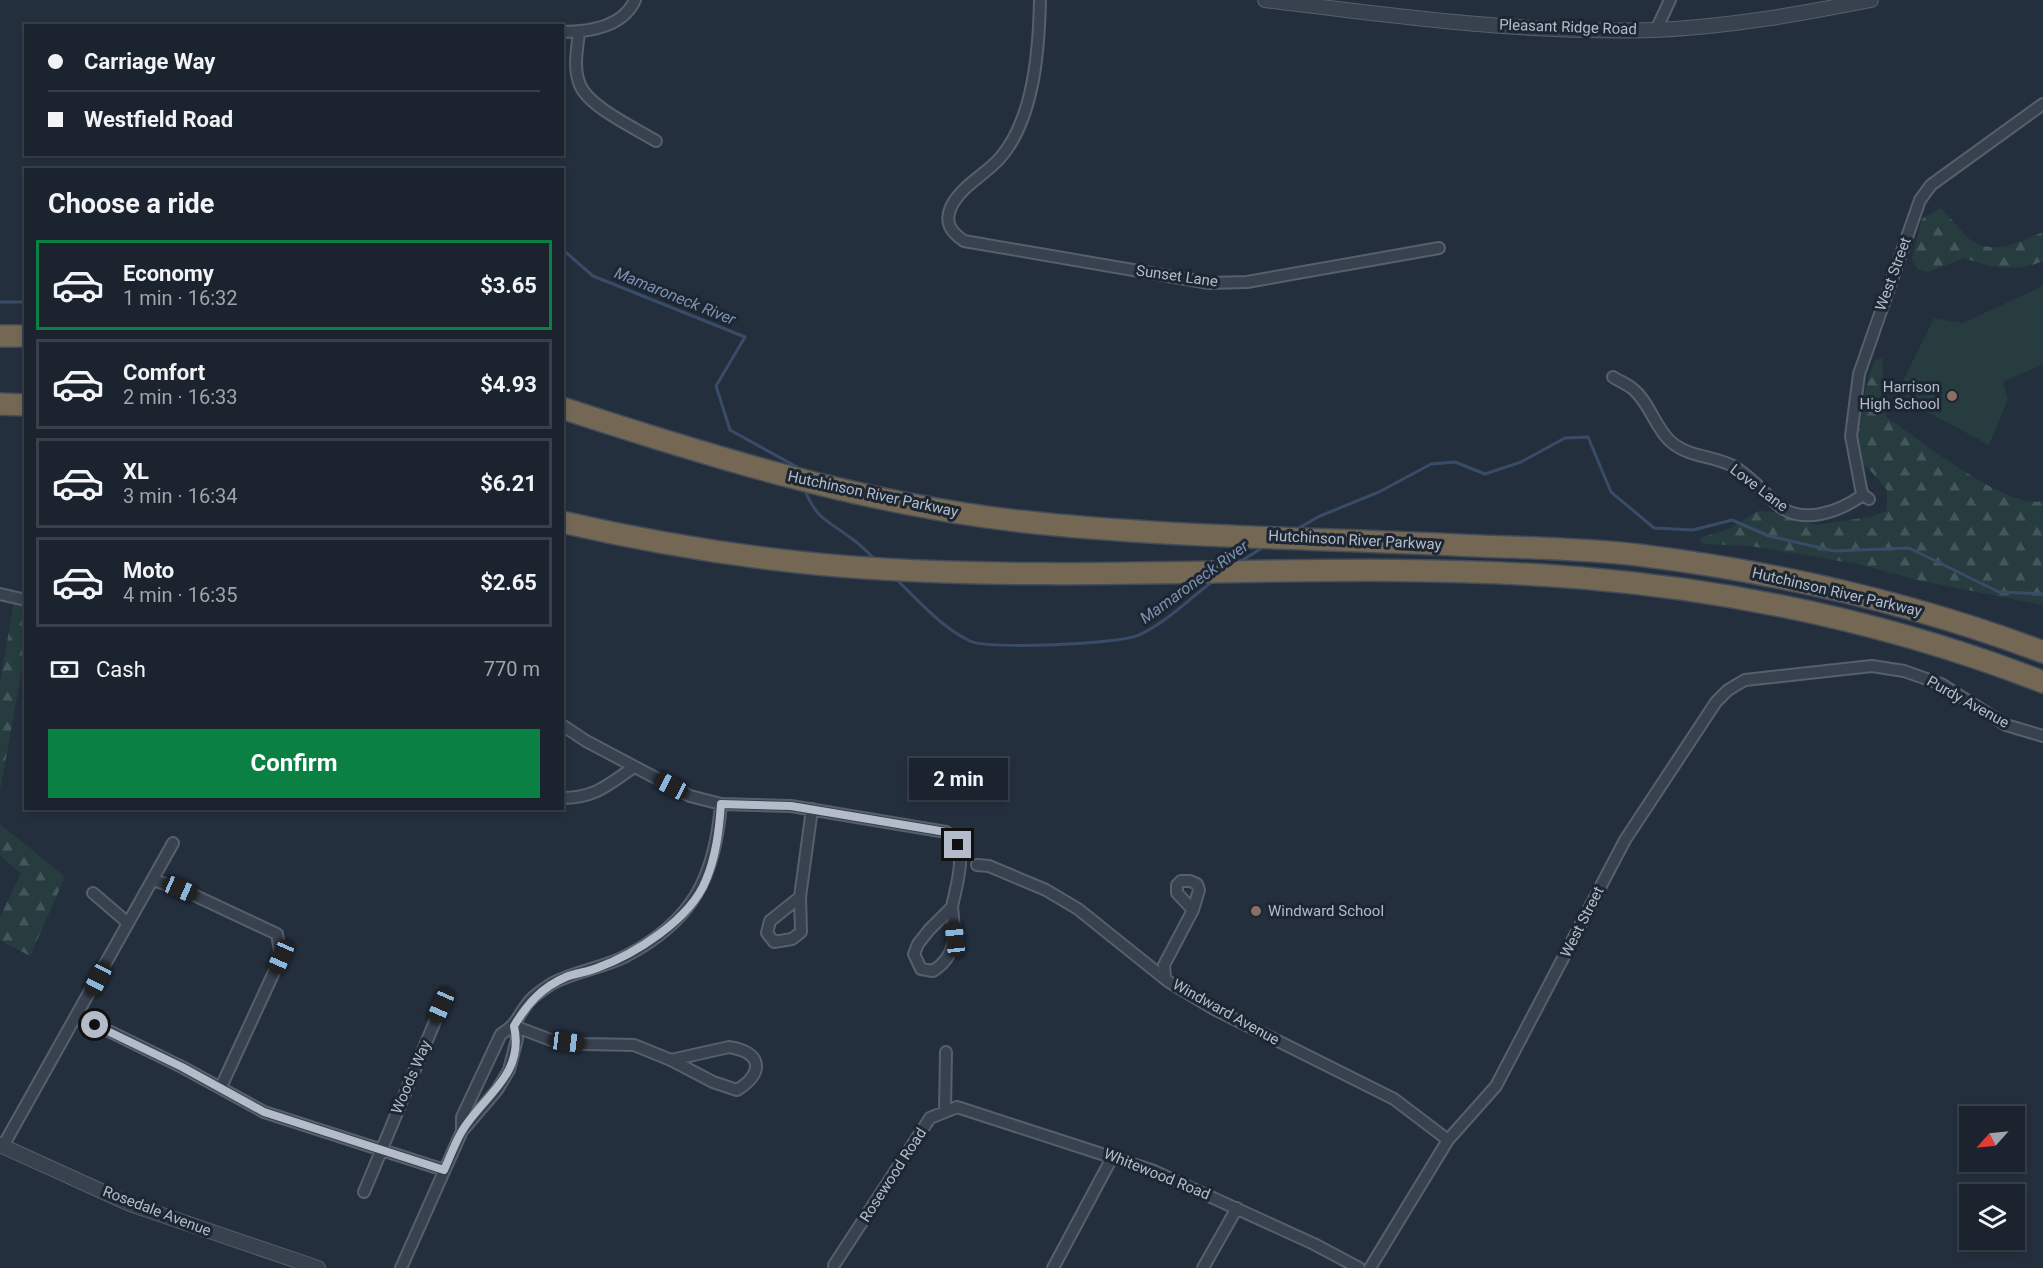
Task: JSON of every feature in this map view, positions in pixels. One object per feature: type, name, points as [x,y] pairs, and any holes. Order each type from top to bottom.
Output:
[{"type":"highway","points":[[0,336],[24,336]]},
{"type":"highway","points":[[0,404],[24,405]]},
{"type":"highway","name":"Hutchinson River Parkway","points":[[564,409],[761,471],[834,489],[922,506],[1015,520],[1245,535],[1636,554],[1759,573],[1932,614],[2043,652]]},
{"type":"highway","name":"Hutchinson River Parkway","points":[[564,522],[682,547],[851,567],[914,570],[1493,573],[1579,578],[1688,590],[1806,611],[1907,636],[2043,682]]},
{"type":"highway","points":[[1932,614],[1992,626],[2043,643]]},
{"type":"street","points":[[564,32],[579,33],[616,21],[624,16],[635,0]]},
{"type":"street","name":"Sunset Lane","points":[[1040,0],[1036,68],[1012,142],[988,171],[960,193],[951,207],[948,222],[952,232],[964,241],[1209,283],[1247,282],[1439,248]]},
{"type":"street","name":"Pleasant Ridge Road","points":[[1265,0],[1399,16],[1581,30],[1656,30],[1802,14],[1871,0]]},
{"type":"street","points":[[1656,30],[1670,0]]},
{"type":"street","points":[[579,33],[576,58],[580,86],[604,109],[656,141]]},
{"type":"street","name":"West Street","points":[[1866,497],[1851,436],[1859,374],[1920,200],[1940,178],[2043,104]]},
{"type":"street","name":"Love Lane","points":[[1613,377],[1634,390],[1668,439],[1686,453],[1732,465],[1780,507],[1793,514],[1803,516],[1825,513],[1866,497]]},
{"type":"street","points":[[0,594],[24,600]]},
{"type":"street","name":"Purdy Avenue","points":[[1857,668],[1872,666],[1904,671],[1941,684],[2006,725],[2043,736]]},
{"type":"street","name":"West Street","points":[[1370,1268],[1448,1140],[1496,1086],[1624,840],[1716,702],[1728,690],[1745,680],[1857,668]]},
{"type":"street","points":[[564,726],[690,796],[721,804],[791,806],[946,832],[958,845],[960,864],[952,908],[955,939],[952,951],[944,964],[933,971],[921,969],[914,954],[918,944],[952,908]]},
{"type":"street","points":[[564,798],[583,798],[607,786],[634,766]]},
{"type":"street","points":[[462,1131],[462,1117],[501,1034],[514,1026],[528,1002],[550,985],[627,956],[659,934],[685,910],[705,883],[718,842],[721,804]]},
{"type":"street","points":[[800,897],[812,809]]},
{"type":"street","points":[[2,1145],[78,1016],[173,843]]},
{"type":"street","name":"Windward Avenue","points":[[977,865],[989,866],[1046,890],[1078,909],[1169,982],[1214,1009],[1394,1099],[1448,1140]]},
{"type":"street","points":[[153,880],[180,889],[277,934],[281,945],[281,957],[221,1087]]},
{"type":"street","points":[[93,893],[128,923]]},
{"type":"street","points":[[1165,977],[1164,965],[1193,910]]},
{"type":"street","name":"Woods Way","points":[[364,1192],[441,1006]]},
{"type":"street","points":[[78,1016],[221,1087],[264,1112],[444,1170]]},
{"type":"street","points":[[514,1026],[551,1040],[584,1044],[634,1045],[671,1060],[731,1090],[749,1082],[755,1075],[756,1065],[752,1055],[744,1050],[729,1047],[671,1060]]},
{"type":"street","points":[[401,1268],[462,1131],[497,1090],[509,1070],[517,1039],[514,1026]]},
{"type":"street","points":[[945,1110],[946,1052]]},
{"type":"street","name":"Whitewood Road","points":[[945,1110],[957,1107],[1154,1171],[1237,1208],[1359,1268]]},
{"type":"street","name":"Rosewood Road","points":[[834,1265],[930,1118],[945,1110]]},
{"type":"street","name":"Rosedale Avenue","points":[[2,1145],[130,1204],[318,1268]]},
{"type":"street","points":[[1053,1268],[1113,1156]]},
{"type":"street","points":[[1203,1268],[1237,1208]]},
{"type":"green space","points":[[1940,208],[1965,235],[1983,246],[2014,244],[2043,232],[2043,261],[2023,267],[2004,268],[1964,258],[1928,272],[1918,270],[1912,259],[1922,219]]},
{"type":"green space","points":[[2043,286],[2043,364],[2003,382],[2008,399],[1989,445],[1909,402],[1901,385],[1934,318],[1963,323]]},
{"type":"green space","points":[[1882,358],[1886,417],[1985,484],[2026,501],[2043,501],[2043,605],[1917,580],[1858,564],[1750,546],[1702,544],[1700,538],[1731,528],[1758,511],[1775,512],[1816,525],[1870,517],[1887,511],[1887,490],[1869,469],[1855,459],[1867,383],[1875,360]]},
{"type":"green space","points":[[15,597],[24,599],[24,659],[0,791],[0,682]]},
{"type":"green space","points":[[0,824],[65,877],[30,956],[0,940],[0,917],[21,874],[0,855]]},
{"type":"waterway","name":"Mamaroneck River","points":[[564,251],[593,276],[745,337],[716,386],[730,430],[797,467],[798,471]]},
{"type":"waterway","name":"Mamaroneck River","points":[[0,302],[24,302]]},
{"type":"waterway","name":"Mamaroneck River","points":[[1295,530],[1320,516],[1379,492],[1431,464],[1455,462],[1485,474],[1521,462],[1565,438],[1588,437],[1611,492],[1654,528],[1693,530],[1732,520],[1769,536],[1834,551],[1909,548],[1999,592],[2043,594]]},
{"type":"waterway","name":"Mamaroneck River","points":[[804,488],[818,513],[858,543],[876,560]]},
{"type":"waterway","name":"Mamaroneck River","points":[[1238,563],[1265,546]]},
{"type":"waterway","name":"Mamaroneck River","points":[[896,579],[950,629],[970,641],[1001,645],[1082,643],[1139,635],[1168,617],[1213,581]]},
{"type":"place","name":"Harrison High School","points":[[1952,396]]},
{"type":"place","name":"Windward School","points":[[1256,911]]},
{"type":"route","points":[[95,1025],[221,1087],[264,1112],[444,1170],[462,1131],[497,1090],[509,1070],[517,1039],[514,1026],[528,1002],[550,985],[567,976],[595,969],[627,956],[659,934],[685,910],[705,883],[718,842],[721,804],[791,806],[946,832],[952,835],[958,845]]}]
